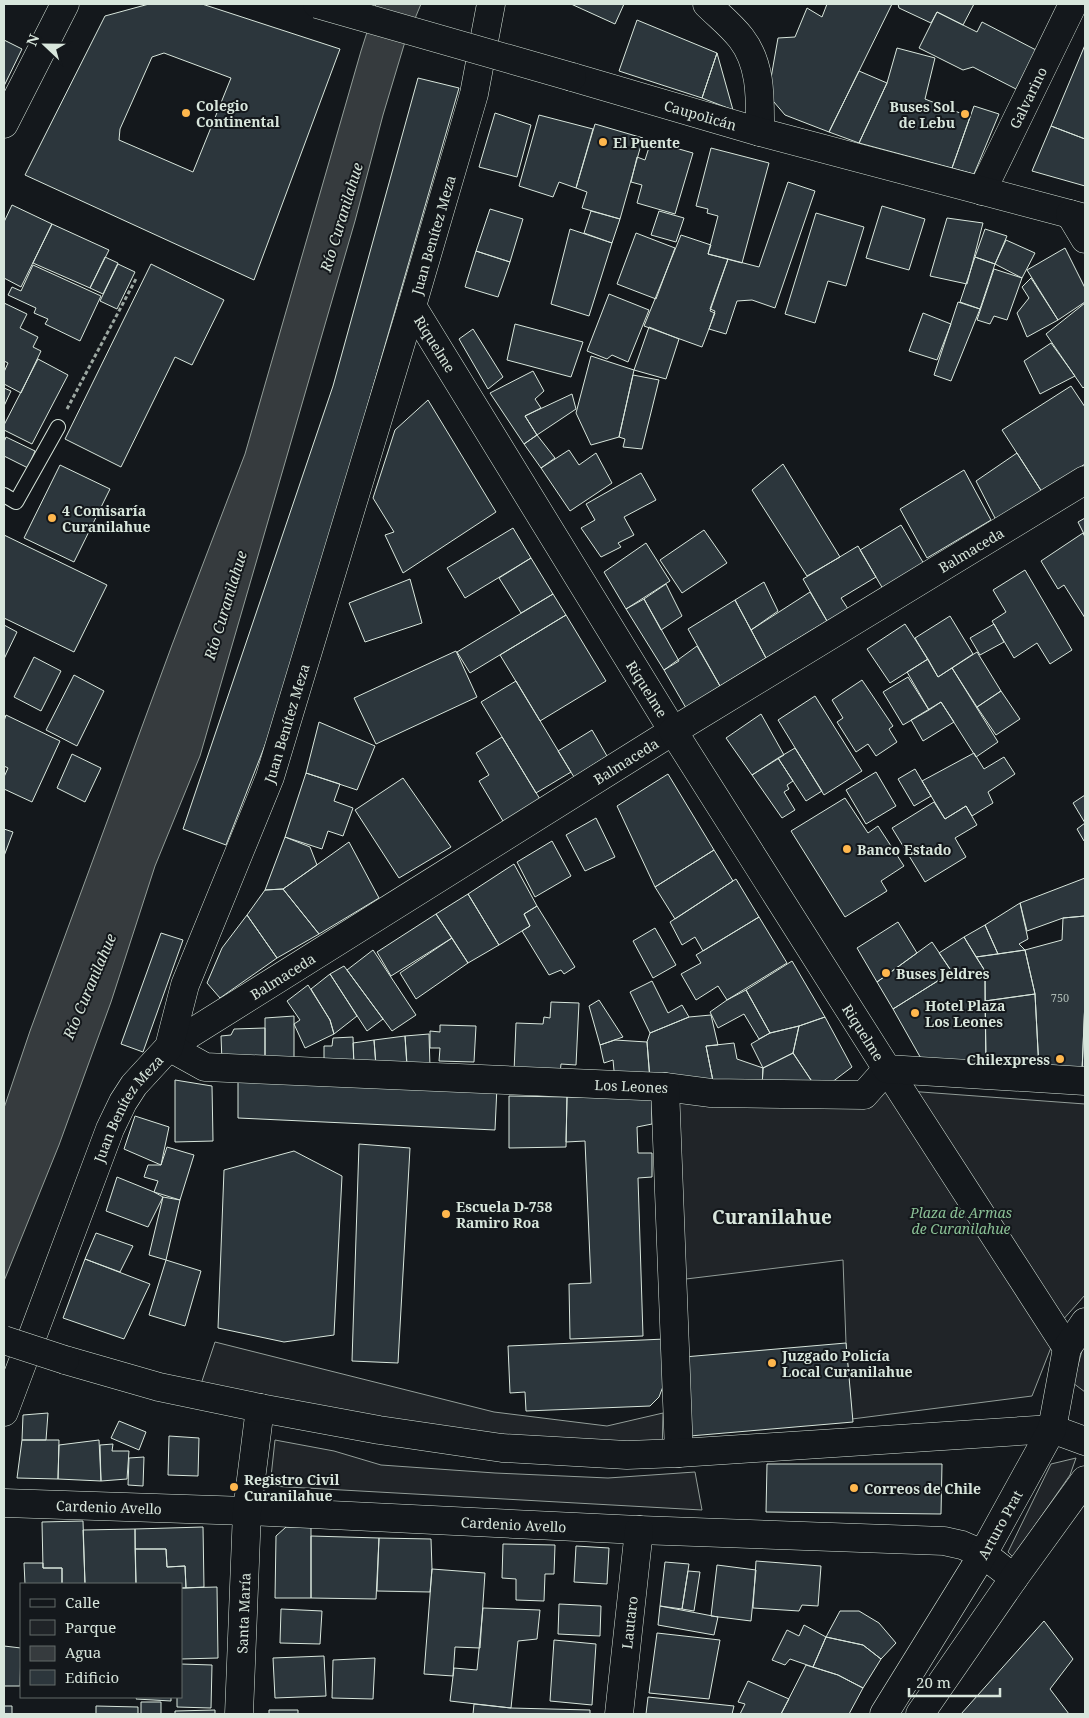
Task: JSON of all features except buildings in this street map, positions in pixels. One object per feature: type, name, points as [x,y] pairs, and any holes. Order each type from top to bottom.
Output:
[{"type":"street","points":[[4,124],[65,4]]},
{"type":"street","name":"Caupolicán","points":[[318,4],[760,132],[1077,216]]},
{"type":"street","name":"Juan Benítez Meza","points":[[4,1412],[110,1129],[123,1102],[134,1085],[169,1047],[185,985],[270,777],[474,94],[491,4]]},
{"type":"street","points":[[708,4],[741,38],[753,60],[760,88],[760,132]]},
{"type":"street","name":"Galvarino","points":[[982,191],[1073,4]]},
{"type":"street","points":[[1077,216],[1085,239]]},
{"type":"street","name":"Riquelme","points":[[412,306],[673,731],[886,1069],[1067,1348]]},
{"type":"street","name":"Balmaceda","points":[[169,1047],[673,731],[1085,480]]},
{"type":"street","name":"Los Leones","points":[[169,1047],[205,1067],[665,1087],[711,1093],[864,1095],[886,1069]]},
{"type":"street","points":[[886,1069],[1085,1081]]},
{"type":"street","points":[[665,1087],[679,1453]]},
{"type":"street","name":"Arturo Prat","points":[[884,1714],[984,1554],[1052,1429],[1067,1348],[1085,1322]]},
{"type":"street","points":[[4,1340],[159,1387],[379,1430],[502,1448],[627,1455],[1052,1429],[1085,1441]]},
{"type":"street","name":"Santa María","points":[[239,1714],[247,1510],[260,1408]]},
{"type":"street","points":[[920,1714],[1014,1578],[1085,1480]]},
{"type":"street","name":"Cardenio Avello","points":[[4,1503],[247,1510],[639,1530],[944,1540],[984,1554],[1014,1578]]},
{"type":"street","name":"Lautaro","points":[[618,1714],[639,1530]]},
{"type":"lane","points":[[4,496],[16,502],[58,427]]},
{"type":"path","points":[[58,427],[137,277]]},
{"type":"green space","name":"Plaza de Armas de Curanilahue","points":[[894,1090],[1085,1104],[1085,1295],[1061,1322],[1032,1396],[852,1419],[846,1343],[843,1260],[686,1279],[671,1091],[852,1101]]},
{"type":"green space","points":[[1085,1340],[1085,1392],[1073,1383]]},
{"type":"green space","points":[[215,1342],[494,1412],[607,1426],[663,1413],[662,1457],[601,1467],[200,1387]]},
{"type":"green space","points":[[275,1440],[334,1451],[381,1465],[608,1478],[695,1472],[702,1510],[270,1486]]},
{"type":"green space","points":[[1076,1458],[1070,1475],[1013,1557],[1008,1552],[1051,1464]]},
{"type":"water","name":"Río Curanilahue","points":[[376,4],[421,4],[404,45],[383,115],[355,221],[200,756],[155,866],[111,1002],[59,1145],[4,1281],[4,1108],[30,1031],[172,645],[245,454]]},
{"type":"place","name":"Colegio Continental","points":[[186,113]]},
{"type":"place","name":"Buses Sol de Lebu","points":[[965,114]]},
{"type":"place","name":"El Puente","points":[[603,142]]},
{"type":"place","name":"4 Comisaría Curanilahue","points":[[52,518]]},
{"type":"place","name":"Banco Estado","points":[[847,849]]},
{"type":"place","name":"Buses Jeldres","points":[[886,973]]},
{"type":"place","name":"Hotel Plaza Los Leones","points":[[915,1013]]},
{"type":"place","name":"Chilexpress","points":[[1060,1059]]},
{"type":"place","name":"Escuela D-758 Ramiro Roa","points":[[446,1214]]},
{"type":"place","name":"Juzgado Policía Local Curanilahue","points":[[772,1363]]},
{"type":"place","name":"Registro Civil Curanilahue","points":[[234,1487]]},
{"type":"place","name":"Correos de Chile","points":[[854,1488]]},
{"type":"district","name":"Curanilahue","points":[[772,1217]]}]
